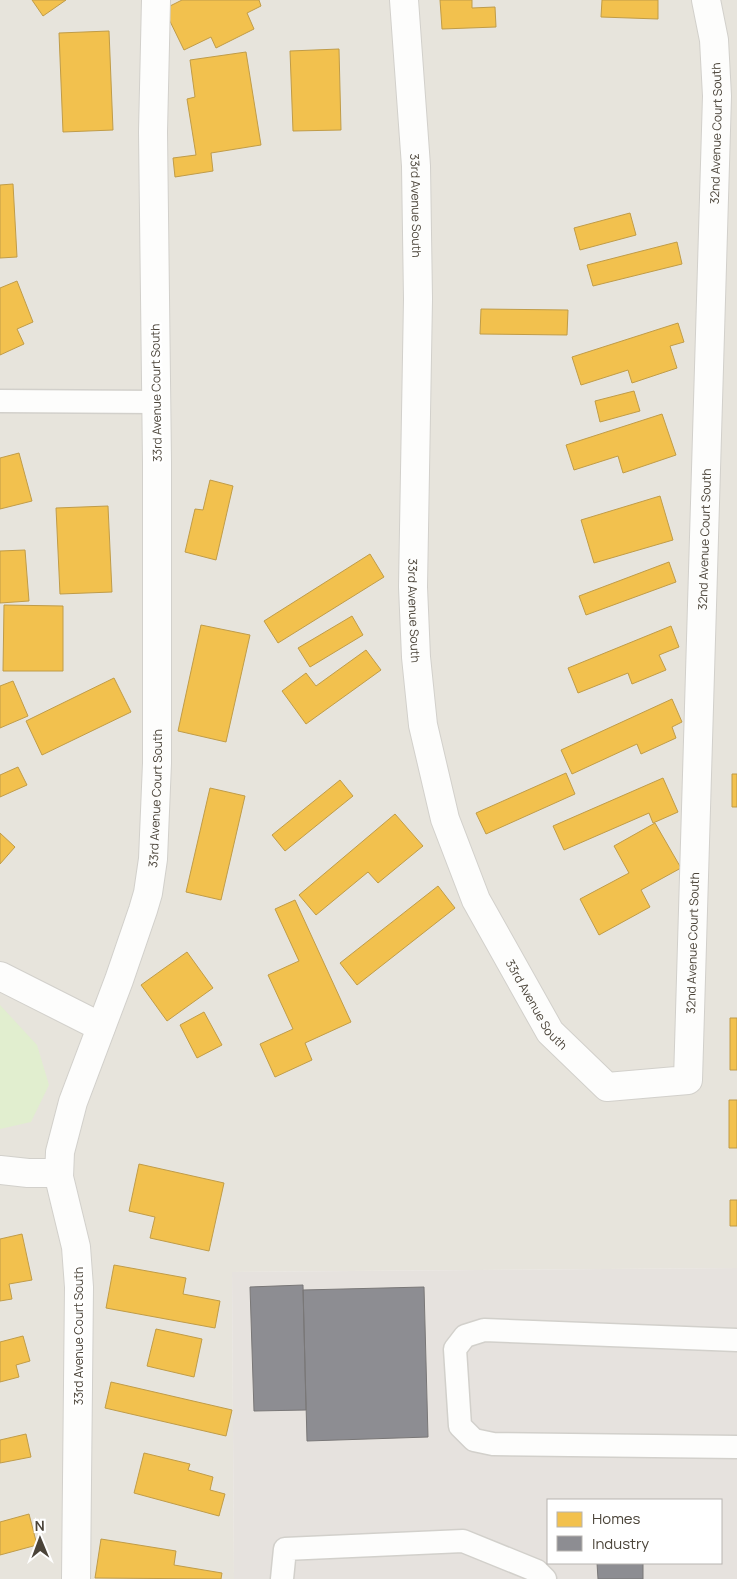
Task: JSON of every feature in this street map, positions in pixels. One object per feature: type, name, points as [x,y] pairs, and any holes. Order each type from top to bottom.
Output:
[{"type":"street","name":"33rd Avenue Court South","points":[[76,1579],[80,1286],[76,1247],[58,1173],[60,1152],[69,1114],[143,910],[148,893],[153,859],[157,763],[153,132],[156,0]]},
{"type":"street","name":"33rd Avenue South","points":[[404,0],[414,120],[417,213],[418,299],[413,587],[416,657],[423,725],[445,819],[476,900],[550,1032],[607,1087],[688,1080]]},
{"type":"street","name":"32nd Avenue Court South","points":[[688,1080],[717,96],[714,40],[706,0]]},
{"type":"street","points":[[0,976],[101,1027]]},
{"type":"street","points":[[0,1170],[28,1173],[58,1173]]},
{"type":"lane","points":[[0,401],[156,402]]},
{"type":"lane","points":[[737,1340],[484,1330],[465,1336],[455,1349],[460,1426],[474,1440],[493,1444],[737,1447]]},
{"type":"lane","points":[[282,1579],[285,1549],[463,1541],[537,1571],[545,1579]]},
{"type":"shaded area","points":[[0,0],[737,0],[737,1268],[232,1272],[234,1579],[0,1579]]},
{"type":"shaded area","points":[[737,1268],[737,1579],[234,1579],[232,1272]]},
{"type":"green space","points":[[0,1005],[37,1045],[49,1085],[31,1122],[0,1129]]},
{"type":"building: Homes","points":[[32,0],[66,0],[43,16]]},
{"type":"building: Homes","points":[[182,0],[259,0],[261,6],[247,13],[254,29],[216,48],[211,37],[184,50],[164,9]]},
{"type":"building: Homes","points":[[440,0],[472,0],[472,8],[495,7],[496,27],[442,29]]},
{"type":"building: Homes","points":[[602,0],[658,0],[658,19],[601,17]]},
{"type":"building: Homes","points":[[109,31],[113,130],[63,132],[59,33]]},
{"type":"building: Homes","points":[[339,49],[341,130],[293,131],[290,51]]},
{"type":"building: Homes","points":[[246,52],[261,145],[211,153],[213,171],[175,177],[173,158],[196,155],[187,99],[195,97],[190,60]]},
{"type":"building: Homes","points":[[13,184],[17,257],[0,258],[0,185]]},
{"type":"building: Homes","points":[[630,213],[636,235],[580,250],[574,228]]},
{"type":"building: Homes","points":[[677,242],[682,264],[593,286],[587,265]]},
{"type":"building: Homes","points":[[17,281],[33,322],[17,329],[24,344],[0,355],[0,288]]},
{"type":"building: Homes","points":[[481,309],[568,310],[567,335],[480,334]]},
{"type":"building: Homes","points":[[678,323],[684,342],[670,346],[677,368],[632,383],[628,370],[581,385],[572,357]]},
{"type":"building: Homes","points":[[634,391],[640,411],[600,422],[595,401]]},
{"type":"building: Homes","points":[[662,414],[676,455],[623,473],[618,456],[574,470],[566,445]]},
{"type":"building: Homes","points":[[19,453],[32,501],[0,509],[0,458]]},
{"type":"building: Homes","points":[[210,480],[233,486],[216,560],[185,552],[195,509],[203,510]]},
{"type":"building: Homes","points":[[660,496],[673,540],[594,563],[581,520]]},
{"type":"building: Homes","points":[[108,506],[112,592],[60,594],[56,508]]},
{"type":"building: Homes","points":[[25,550],[29,601],[0,603],[0,551]]},
{"type":"building: Homes","points":[[370,554],[384,577],[278,643],[264,621]]},
{"type":"building: Homes","points":[[669,562],[676,582],[586,615],[579,596]]},
{"type":"building: Homes","points":[[4,605],[63,606],[63,671],[3,671]]},
{"type":"building: Homes","points":[[352,616],[363,635],[310,667],[298,648]]},
{"type":"building: Homes","points":[[201,625],[250,635],[226,742],[178,731]]},
{"type":"building: Homes","points":[[671,626],[679,647],[659,655],[666,670],[632,684],[628,673],[578,693],[568,668]]},
{"type":"building: Homes","points":[[366,650],[381,670],[306,724],[282,691],[306,673],[316,686]]},
{"type":"building: Homes","points":[[114,678],[131,712],[42,755],[26,721]]},
{"type":"building: Homes","points":[[13,681],[28,716],[0,728],[0,686]]},
{"type":"building: Homes","points":[[672,699],[682,722],[672,727],[676,738],[641,754],[637,744],[572,774],[561,750]]},
{"type":"building: Homes","points":[[18,767],[27,785],[0,797],[0,775]]},
{"type":"building: Homes","points":[[566,773],[575,794],[486,834],[476,813]]},
{"type":"building: Homes","points":[[732,774],[737,774],[737,807],[732,807]]},
{"type":"building: Homes","points":[[663,778],[678,812],[653,823],[649,813],[564,850],[553,826]]},
{"type":"building: Homes","points":[[340,780],[353,796],[285,851],[272,835]]},
{"type":"building: Homes","points":[[210,788],[245,796],[221,900],[186,892]]},
{"type":"building: Homes","points":[[395,814],[423,846],[378,883],[368,872],[316,915],[299,895]]},
{"type":"building: Homes","points":[[655,823],[681,868],[641,890],[650,907],[599,935],[580,899],[629,873],[614,846]]},
{"type":"building: Homes","points":[[0,833],[15,847],[0,864]]},
{"type":"building: Homes","points":[[438,886],[455,908],[357,985],[340,963]]},
{"type":"building: Homes","points":[[295,900],[351,1022],[305,1043],[312,1060],[275,1077],[260,1044],[293,1029],[268,975],[299,961],[275,909]]},
{"type":"building: Homes","points":[[187,952],[213,988],[167,1021],[141,985]]},
{"type":"building: Homes","points":[[204,1012],[222,1045],[197,1058],[180,1025]]},
{"type":"building: Homes","points":[[730,1018],[737,1018],[737,1070],[730,1070]]},
{"type":"building: Homes","points":[[729,1100],[737,1100],[737,1148],[729,1148]]},
{"type":"building: Homes","points":[[139,1164],[224,1183],[209,1251],[150,1238],[155,1217],[129,1211]]},
{"type":"building: Homes","points":[[730,1200],[737,1200],[737,1226],[730,1226]]},
{"type":"building: Homes","points":[[22,1234],[32,1280],[9,1284],[12,1299],[0,1301],[0,1239]]},
{"type":"building: Homes","points":[[114,1265],[186,1278],[183,1294],[220,1301],[215,1328],[106,1308]]},
{"type":"building: Homes","points":[[156,1329],[202,1339],[194,1377],[147,1366]]},
{"type":"building: Homes","points":[[23,1336],[30,1361],[16,1365],[19,1377],[0,1382],[0,1342]]},
{"type":"building: Homes","points":[[111,1382],[232,1410],[226,1436],[105,1408]]},
{"type":"building: Homes","points":[[26,1434],[31,1457],[0,1463],[0,1440]]},
{"type":"building: Homes","points":[[144,1453],[190,1464],[188,1470],[213,1477],[210,1490],[225,1494],[219,1516],[134,1493]]},
{"type":"building: Homes","points":[[29,1514],[37,1545],[0,1555],[0,1522]]},
{"type":"building: Homes","points":[[101,1539],[176,1551],[174,1565],[222,1573],[221,1579],[95,1578]]},
{"type":"building: Industry","points":[[303,1285],[306,1410],[254,1411],[250,1287]]},
{"type":"building: Industry","points":[[424,1287],[428,1437],[307,1441],[303,1290]]},
{"type":"building: Industry","points":[[597,1564],[643,1564],[643,1579],[598,1579]]}]
